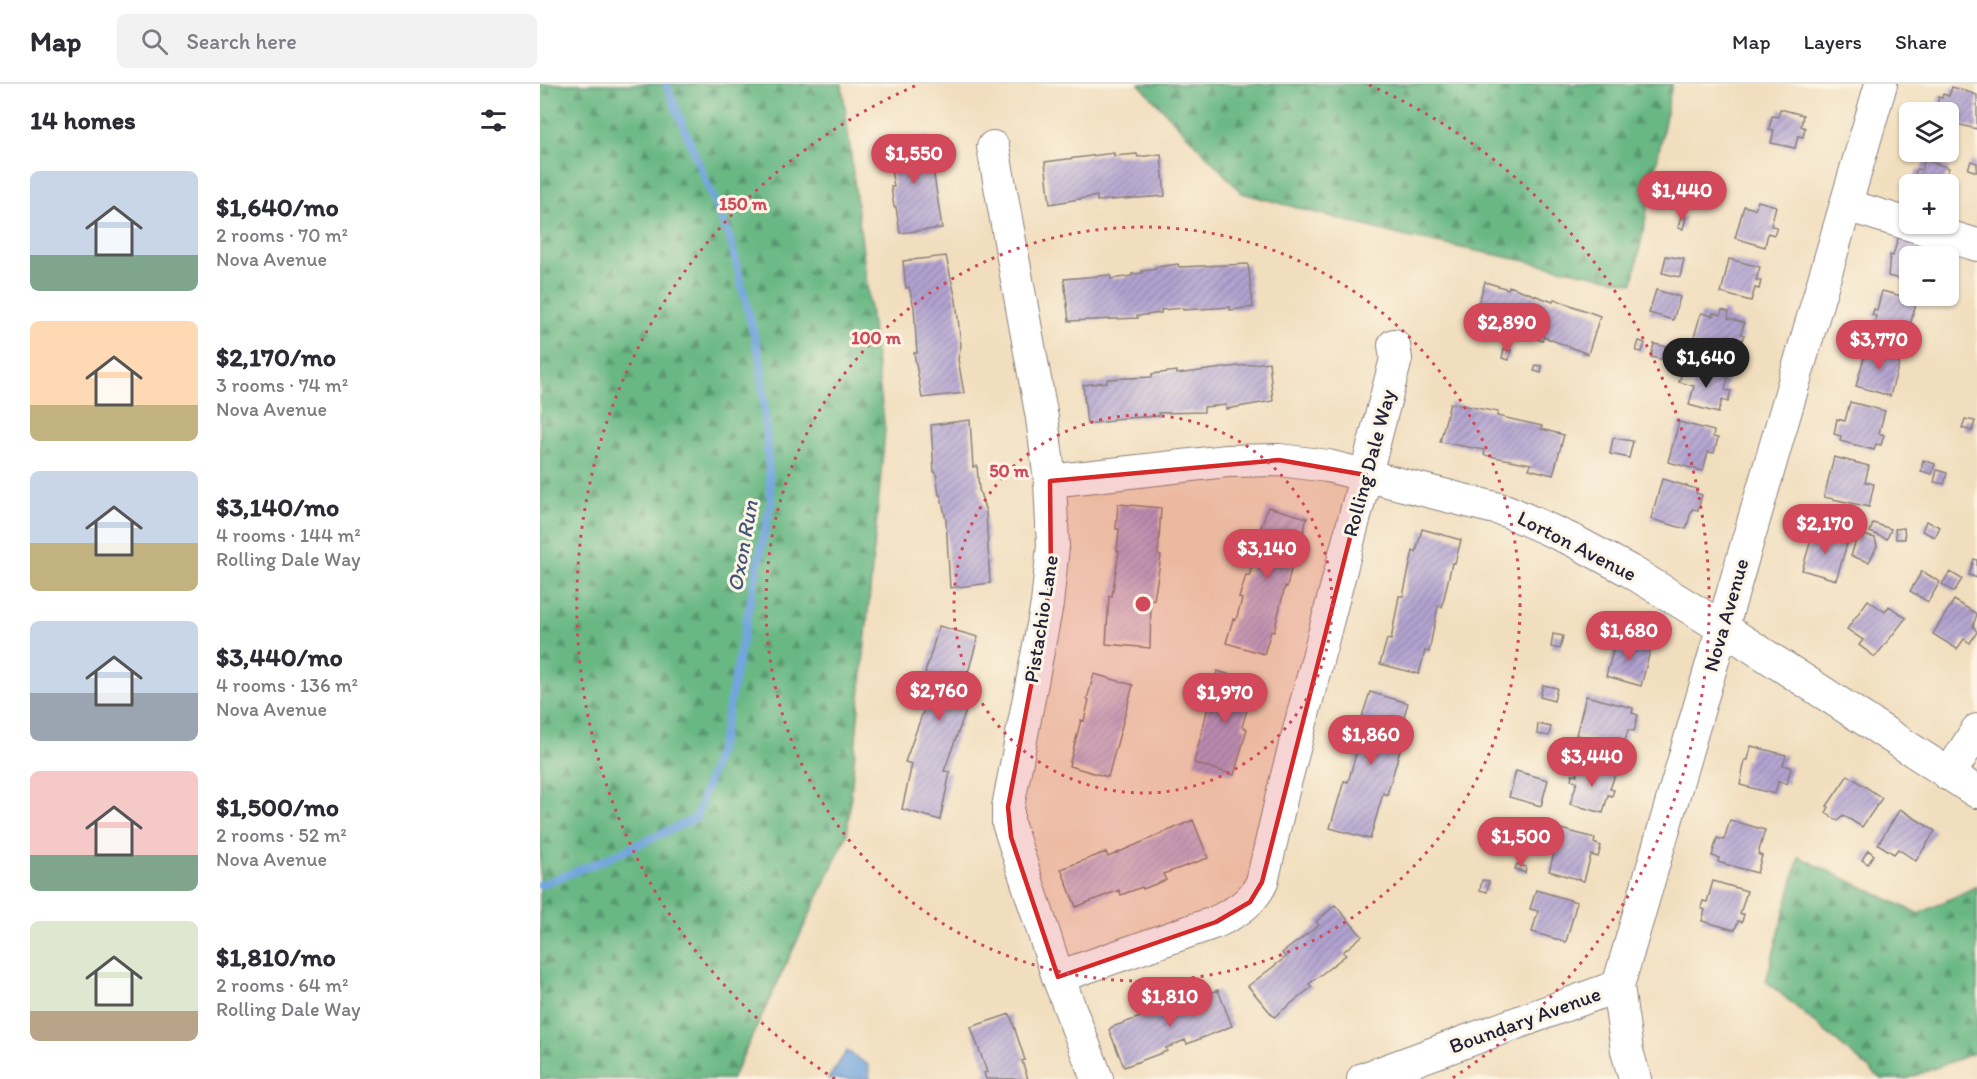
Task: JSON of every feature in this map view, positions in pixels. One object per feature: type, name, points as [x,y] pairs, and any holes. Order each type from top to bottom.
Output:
[{"type":"street","name":"Nova Avenue","points":[[1635,1079],[1627,1051],[1618,986],[1881,84]]},
{"type":"street","name":"Pistachio Lane","points":[[993,147],[1037,388],[1050,481],[1053,546],[1050,588],[1008,807],[1011,837],[1058,977],[1097,1079]]},
{"type":"street","points":[[1846,205],[1977,245]]},
{"type":"street","name":"Rolling Dale Way","points":[[1058,977],[1216,922],[1240,909],[1257,894],[1262,882],[1283,791],[1396,358],[1394,345]]},
{"type":"street","name":"Lorton Avenue","points":[[1050,481],[1227,461],[1279,459],[1328,466],[1507,511],[1540,524],[1630,572],[1723,628],[1977,792]]},
{"type":"street","points":[[1949,775],[1977,730]]},
{"type":"street","name":"Boundary Avenue","points":[[1363,1079],[1618,986]]},
{"type":"highlighted area","points":[[1279,460],[1366,475],[1262,882],[1250,902],[1216,922],[1058,977],[1011,837],[1008,807],[1051,580],[1050,481]]},
{"type":"green space","points":[[540,84],[842,84],[885,430],[847,835],[732,1079],[540,1079]]},
{"type":"green space","points":[[1139,84],[1672,84],[1633,283],[1403,236],[1242,193]]},
{"type":"green space","points":[[1799,857],[1919,914],[1977,886],[1977,1052],[1906,1079],[1881,1079],[1766,981]]},
{"type":"water","points":[[847,1051],[868,1065],[870,1079],[828,1079]]},
{"type":"building","points":[[1952,87],[1977,95],[1977,129],[1959,125],[1959,102],[1938,102],[1938,97],[1942,98],[1943,94],[1949,96]]},
{"type":"building","points":[[1780,109],[1803,115],[1801,126],[1805,128],[1803,137],[1798,136],[1795,148],[1771,143],[1774,130],[1769,129],[1772,116],[1778,117]]},
{"type":"building","points":[[928,136],[942,228],[900,233],[896,207],[894,207],[891,187],[894,187],[886,142]]},
{"type":"building","points":[[1114,153],[1114,156],[1137,154],[1138,157],[1161,154],[1165,196],[1097,201],[1097,196],[1050,204],[1045,162]]},
{"type":"building","points":[[1971,161],[1977,163],[1977,172],[1968,169]]},
{"type":"building","points":[[1924,162],[1949,168],[1947,174],[1915,174],[1917,169],[1921,170]]},
{"type":"building","points":[[1758,201],[1776,206],[1771,226],[1777,227],[1774,235],[1768,233],[1765,247],[1735,238],[1744,206],[1755,209]]},
{"type":"building","points":[[1681,216],[1686,217],[1683,229],[1678,228]]},
{"type":"building","points":[[1898,238],[1928,246],[1899,246],[1899,279],[1888,276],[1890,255],[1893,256]]},
{"type":"building","points":[[946,256],[956,300],[961,346],[958,359],[964,393],[922,398],[914,353],[917,353],[914,307],[909,287],[906,288],[903,261]]},
{"type":"building","points":[[1666,256],[1684,259],[1680,277],[1662,273]]},
{"type":"building","points":[[1729,259],[1760,267],[1756,280],[1761,281],[1759,289],[1755,288],[1751,301],[1721,293]]},
{"type":"building","points":[[1178,264],[1179,267],[1248,264],[1253,307],[1230,310],[1230,307],[1183,310],[1183,308],[1161,310],[1161,313],[1137,316],[1138,318],[1069,321],[1064,279],[1110,275],[1111,279],[1132,276],[1132,274],[1143,273],[1142,271],[1156,269],[1156,267]]},
{"type":"building","points":[[1485,282],[1508,289],[1509,286],[1553,302],[1554,299],[1600,316],[1588,354],[1544,337],[1542,341],[1499,324],[1498,329],[1473,321]]},
{"type":"building","points":[[1656,290],[1680,297],[1673,320],[1649,313]]},
{"type":"building","points":[[1882,291],[1899,295],[1899,306],[1915,306],[1906,340],[1872,331],[1876,316],[1872,315],[1874,309],[1877,310]]},
{"type":"building","points":[[1722,310],[1729,312],[1728,318],[1744,323],[1741,334],[1744,335],[1742,341],[1739,340],[1734,356],[1692,344],[1701,313],[1721,315]]},
{"type":"building","points":[[1639,341],[1645,343],[1642,352],[1636,351]]},
{"type":"building","points":[[1654,344],[1677,349],[1674,362],[1651,357]]},
{"type":"building","points":[[1867,347],[1901,356],[1890,396],[1856,386]]},
{"type":"building","points":[[1504,349],[1511,350],[1509,360],[1502,358]]},
{"type":"building","points":[[1269,362],[1273,401],[1226,409],[1226,405],[1204,407],[1204,412],[1158,413],[1159,416],[1112,419],[1112,421],[1087,424],[1083,385],[1107,382],[1107,379],[1152,377],[1152,374],[1177,371],[1177,374]]},
{"type":"building","points":[[1536,365],[1542,366],[1541,373],[1534,371]]},
{"type":"building","points":[[1684,366],[1728,377],[1725,390],[1731,391],[1728,402],[1722,400],[1718,413],[1689,405],[1694,386],[1679,382]]},
{"type":"building","points":[[1850,402],[1885,411],[1879,433],[1884,435],[1881,445],[1876,444],[1874,450],[1840,441],[1841,436],[1834,434],[1837,419],[1845,421]]},
{"type":"building","points":[[1450,403],[1498,412],[1497,416],[1542,426],[1541,429],[1564,435],[1553,475],[1529,469],[1531,464],[1484,455],[1485,450],[1440,442]]},
{"type":"building","points":[[1965,419],[1975,421],[1972,431],[1962,428]]},
{"type":"building","points":[[970,420],[973,467],[977,466],[979,489],[986,512],[990,583],[950,588],[946,520],[936,472],[934,472],[931,425]]},
{"type":"building","points":[[1679,422],[1714,431],[1713,437],[1718,438],[1714,453],[1708,452],[1703,471],[1668,462]]},
{"type":"building","points":[[1613,438],[1633,441],[1629,458],[1610,454]]},
{"type":"building","points":[[1834,457],[1869,466],[1865,482],[1874,484],[1869,507],[1824,497]]},
{"type":"building","points":[[1923,460],[1935,464],[1932,474],[1921,471]]},
{"type":"building","points":[[1937,470],[1947,473],[1944,484],[1934,482]]},
{"type":"building","points":[[1662,479],[1697,489],[1696,493],[1702,495],[1698,510],[1692,509],[1686,529],[1651,519]]},
{"type":"building","points":[[1118,504],[1161,508],[1158,555],[1161,556],[1154,600],[1151,599],[1150,648],[1106,644],[1109,596],[1112,596],[1119,551],[1117,551],[1119,529],[1116,529]]},
{"type":"building","points":[[1268,507],[1307,518],[1300,543],[1297,542],[1274,632],[1271,631],[1264,654],[1226,643],[1233,619],[1236,620],[1242,599],[1239,598],[1246,575],[1249,576],[1255,554],[1252,553]]},
{"type":"building","points":[[1926,521],[1940,527],[1935,537],[1922,531]]},
{"type":"building","points":[[1873,523],[1891,529],[1887,539],[1870,532]]},
{"type":"building","points":[[1904,528],[1905,539],[1896,539],[1895,529]]},
{"type":"building","points":[[1422,529],[1461,540],[1455,563],[1452,563],[1442,607],[1438,606],[1429,652],[1425,651],[1419,674],[1380,664],[1387,639],[1391,640],[1399,596],[1403,596],[1413,551],[1416,552]]},
{"type":"building","points":[[1814,530],[1848,541],[1836,580],[1802,570]]},
{"type":"building","points":[[1858,534],[1875,538],[1877,546],[1869,562],[1851,556]]},
{"type":"building","points":[[1974,559],[1977,560],[1977,578],[1969,575]]},
{"type":"building","points":[[1922,571],[1940,582],[1928,602],[1910,591]]},
{"type":"building","points":[[1950,572],[1962,579],[1954,592],[1942,584]]},
{"type":"building","points":[[1868,600],[1885,612],[1889,606],[1906,618],[1875,657],[1859,645],[1863,640],[1847,629]]},
{"type":"building","points":[[1954,600],[1977,614],[1973,626],[1977,632],[1970,643],[1964,639],[1957,649],[1933,634]]},
{"type":"building","points":[[939,626],[978,637],[966,680],[971,682],[964,704],[968,705],[944,771],[950,772],[940,820],[902,809],[912,764],[905,762],[928,698],[925,697],[931,675],[925,673]]},
{"type":"building","points":[[1553,634],[1563,636],[1560,649],[1551,647]]},
{"type":"building","points":[[1617,637],[1651,647],[1641,686],[1606,676]]},
{"type":"building","points":[[1217,671],[1255,682],[1242,727],[1247,729],[1234,775],[1194,763]]},
{"type":"building","points":[[1094,674],[1133,685],[1108,777],[1069,766],[1081,720],[1084,721]]},
{"type":"building","points":[[1543,685],[1557,688],[1554,701],[1540,697]]},
{"type":"building","points":[[1370,692],[1408,703],[1395,748],[1400,750],[1387,795],[1383,793],[1370,839],[1330,828],[1344,781],[1348,782],[1360,740],[1355,738]]},
{"type":"building","points":[[1586,696],[1633,708],[1632,713],[1638,715],[1634,731],[1628,730],[1623,748],[1576,735]]},
{"type":"building","points":[[1538,724],[1551,727],[1549,736],[1537,734]]},
{"type":"building","points":[[1751,746],[1786,755],[1783,765],[1791,767],[1787,784],[1778,781],[1775,794],[1740,785],[1745,760],[1748,760]]},
{"type":"building","points":[[1580,764],[1615,775],[1610,789],[1614,790],[1612,796],[1608,795],[1603,813],[1570,804],[1577,782],[1571,780],[1572,774],[1577,775]]},
{"type":"building","points":[[1516,771],[1548,780],[1541,806],[1509,797]]},
{"type":"building","points":[[1848,775],[1882,798],[1862,827],[1843,815],[1838,821],[1826,813],[1829,807],[1827,806]]},
{"type":"building","points":[[1900,809],[1935,831],[1916,861],[1898,849],[1894,854],[1878,844]]},
{"type":"building","points":[[1193,820],[1208,858],[1163,874],[1166,880],[1143,889],[1142,887],[1121,895],[1119,890],[1076,907],[1061,869],[1106,852],[1108,857]]},
{"type":"building","points":[[1730,820],[1765,830],[1758,854],[1762,856],[1757,873],[1718,862],[1719,858],[1712,856],[1717,838],[1724,840]]},
{"type":"building","points":[[1561,829],[1595,838],[1594,843],[1601,846],[1598,857],[1591,855],[1584,881],[1549,871]]},
{"type":"building","points":[[1868,850],[1874,855],[1868,864],[1862,860]]},
{"type":"building","points":[[1517,864],[1526,867],[1525,873],[1515,869]]},
{"type":"building","points":[[1482,880],[1489,881],[1487,892],[1480,890]]},
{"type":"building","points":[[1713,881],[1747,891],[1740,914],[1744,914],[1742,922],[1738,921],[1735,930],[1702,921],[1705,910],[1701,908],[1703,901],[1707,902]]},
{"type":"building","points":[[1536,890],[1577,902],[1566,942],[1532,932],[1538,911],[1530,909]]},
{"type":"building","points":[[1335,905],[1362,936],[1343,952],[1346,955],[1309,984],[1312,987],[1274,1017],[1248,986],[1286,957],[1282,953],[1319,925],[1316,922]]},
{"type":"building","points":[[1218,990],[1232,1026],[1187,1044],[1185,1040],[1166,1048],[1167,1051],[1124,1067],[1109,1030],[1112,1027],[1152,1013],[1150,1009],[1173,1001],[1175,1007]]},
{"type":"building","points":[[1010,1014],[1025,1060],[1022,1061],[1028,1079],[986,1079],[984,1073],[987,1072],[971,1027]]},
{"type":"waterway","name":"Oxon Run","points":[[540,885],[602,861],[696,818],[722,740],[771,501],[761,363],[731,242],[666,84]]}]
